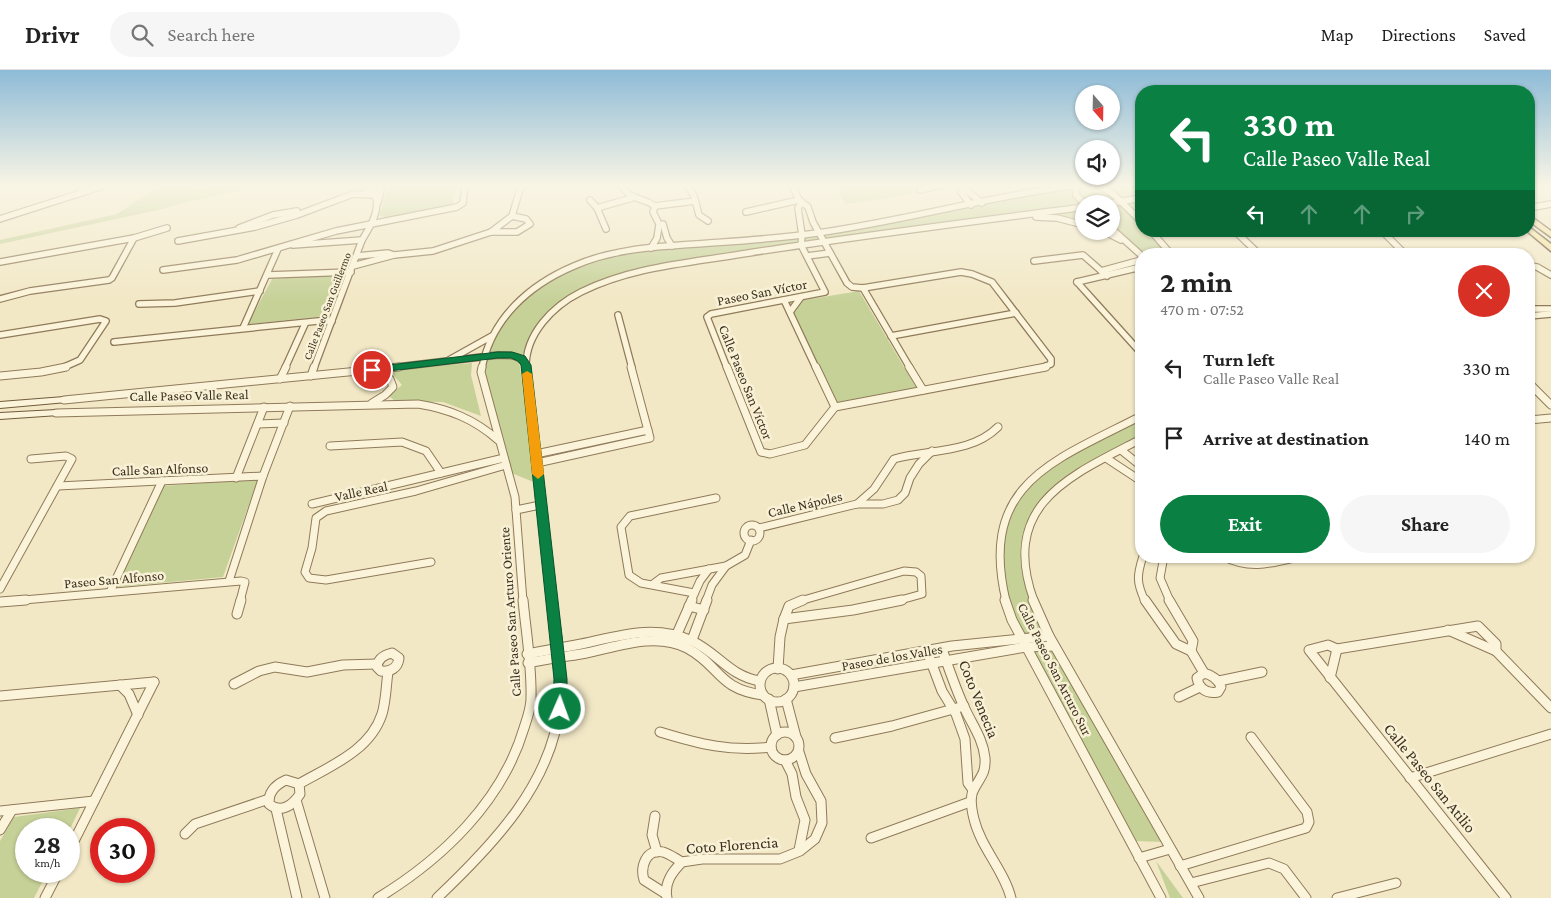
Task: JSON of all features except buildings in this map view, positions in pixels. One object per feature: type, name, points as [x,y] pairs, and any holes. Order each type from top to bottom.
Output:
[{"type":"main road","points":[[1537,224],[1551,235]]},
{"type":"main road","points":[[1535,234],[1551,248]]},
{"type":"street","points":[[178,241],[265,224]]},
{"type":"street","name":"Calle Paseo San Guillermo","points":[[163,270],[213,265],[263,254],[310,237],[369,224]]},
{"type":"street","name":"Calle Paseo San Guillermo","points":[[311,376],[362,240],[372,224]]},
{"type":"street","points":[[353,266],[394,255],[433,251],[491,232],[502,224]]},
{"type":"street","points":[[491,232],[508,234],[518,232],[526,229],[530,224]]},
{"type":"street","points":[[604,224],[606,229]]},
{"type":"street","points":[[800,224],[801,245],[807,256],[830,253]]},
{"type":"street","points":[[784,300],[835,407],[1046,367],[1051,364],[1051,359],[992,282],[961,272],[862,288],[852,286],[846,283],[813,224]]},
{"type":"street","points":[[482,358],[500,320],[516,301],[557,274],[575,265],[610,254],[651,248],[802,235],[873,224]]},
{"type":"street","points":[[437,898],[470,868],[504,829],[540,768],[560,709],[560,679],[526,365],[532,338],[547,316],[564,302],[608,280],[643,270],[824,241],[959,224]]},
{"type":"street","points":[[661,226],[672,246]]},
{"type":"street","points":[[651,248],[661,226]]},
{"type":"street","points":[[0,262],[134,238],[167,228]]},
{"type":"street","points":[[1120,236],[1135,249]]},
{"type":"street","points":[[1157,237],[1166,248]]},
{"type":"street","points":[[1241,237],[1253,248]]},
{"type":"street","points":[[1388,237],[1399,248]]},
{"type":"street","points":[[0,305],[3,298],[30,291],[109,280],[112,278],[134,238]]},
{"type":"street","points":[[657,238],[667,238]]},
{"type":"street","points":[[1120,239],[1130,244]]},
{"type":"street","points":[[285,246],[362,240]]},
{"type":"street","points":[[243,328],[278,249]]},
{"type":"street","points":[[357,256],[388,253],[394,255]]},
{"type":"street","points":[[263,254],[274,259]]},
{"type":"street","points":[[1034,261],[1083,255],[1107,276]]},
{"type":"street","name":"Paseo San Víctor","points":[[707,317],[711,314],[825,292],[807,256]]},
{"type":"street","points":[[1101,270],[1135,262]]},
{"type":"street","points":[[1535,268],[1551,274]]},
{"type":"street","points":[[1135,269],[1077,282],[1135,346]]},
{"type":"street","points":[[1535,270],[1545,271]]},
{"type":"street","points":[[268,275],[351,272]]},
{"type":"street","points":[[862,288],[923,390]]},
{"type":"street","points":[[139,304],[175,303],[260,290]]},
{"type":"street","points":[[790,312],[801,297]]},
{"type":"street","points":[[1535,309],[1551,309]]},
{"type":"street","points":[[891,336],[1016,313]]},
{"type":"street","points":[[1535,315],[1551,314]]},
{"type":"street","points":[[536,459],[591,451],[650,438],[618,315]]},
{"type":"street","name":"Calle Paseo San Víctor","points":[[707,317],[761,452],[770,454],[805,445],[835,407]]},
{"type":"street","points":[[0,335],[100,319],[106,321],[80,360],[74,364],[58,369],[0,376]]},
{"type":"street","points":[[305,324],[322,320],[332,321]]},
{"type":"street","name":"Calle Paseo San Guillermo","points":[[114,342],[243,328],[305,324],[280,379]]},
{"type":"street","points":[[445,362],[492,336]]},
{"type":"street","name":"Calle Paseo Valle Real","points":[[59,400],[106,397],[512,355],[522,358],[526,365]]},
{"type":"street","name":"Calle Paseo San Arturo Oriente","points":[[378,898],[423,867],[452,842],[483,806],[502,779],[525,728],[531,700],[515,497],[480,372],[482,358]]},
{"type":"street","points":[[369,404],[386,395],[392,388],[393,381],[390,376],[372,370]]},
{"type":"street","points":[[1535,389],[1551,405]]},
{"type":"street","points":[[98,410],[106,397]]},
{"type":"street","points":[[0,405],[59,400]]},
{"type":"street","points":[[51,413],[59,400]]},
{"type":"street","points":[[5,416],[18,403]]},
{"type":"street","name":"Calle Paseo Valle Real","points":[[5,416],[98,410],[411,404],[458,412],[500,441]]},
{"type":"street","points":[[237,614],[246,582],[229,581],[263,476],[290,406]]},
{"type":"street","points":[[236,478],[264,407]]},
{"type":"street","points":[[1535,419],[1551,418]]},
{"type":"street","name":"Calle Paseo San Arturo Sur","points":[[1135,419],[1054,462],[1024,487],[1014,500],[1002,532],[998,548],[998,569],[1006,606],[1020,638],[1161,898]]},
{"type":"street","points":[[258,424],[284,423]]},
{"type":"street","name":"Calle Nápoles","points":[[857,504],[874,489],[894,459],[978,441],[994,433],[998,427]]},
{"type":"street","points":[[536,459],[589,443],[648,430]]},
{"type":"street","points":[[330,446],[402,442],[426,451],[441,473]]},
{"type":"street","name":"Calle Paseo San Arturo Sur","points":[[1135,442],[1067,479],[1038,508],[1030,524],[1024,549],[1025,573],[1033,602],[1054,646],[1199,898]]},
{"type":"street","points":[[589,443],[591,451]]},
{"type":"street","points":[[1121,450],[1135,461]]},
{"type":"street","name":"Calle Nápoles","points":[[759,528],[768,524],[789,522],[857,504],[893,502],[902,497],[919,464],[932,451]]},
{"type":"street","points":[[0,589],[72,461],[71,457],[31,459]]},
{"type":"street","points":[[1106,458],[1135,477]]},
{"type":"street","points":[[312,504],[441,473],[505,461]]},
{"type":"street","name":"Valle Real","points":[[432,562],[326,580],[309,578],[305,572],[312,548],[316,518],[326,511],[416,491],[505,461]]},
{"type":"street","name":"Calle San Alfonso","points":[[58,486],[263,476]]},
{"type":"street","points":[[110,592],[162,481]]},
{"type":"street","points":[[694,593],[680,588],[641,584],[634,581],[629,575],[621,527],[630,516],[686,506],[716,498]]},
{"type":"street","points":[[516,510],[540,505]]},
{"type":"street","points":[[692,640],[712,584],[726,566],[745,555],[751,540],[760,536],[759,528],[752,526],[744,530],[743,535],[751,540]]},
{"type":"street","points":[[1141,563],[1137,575],[1140,590],[1148,606],[1176,644],[1191,651],[1204,673],[1212,675],[1219,681],[1220,687],[1218,692],[1213,693],[1200,687],[1197,678],[1204,673]]},
{"type":"street","points":[[1163,563],[1160,578],[1166,594],[1192,642],[1191,651]]},
{"type":"street","points":[[1233,563],[1260,566],[1273,563]]},
{"type":"street","points":[[653,584],[661,578],[726,566]]},
{"type":"street","points":[[677,634],[703,574],[709,568]]},
{"type":"street","points":[[778,669],[778,646],[782,619],[789,606],[802,600],[904,571],[916,572],[921,576],[922,594],[821,615],[782,619]]},
{"type":"street","name":"Paseo San Alfonso","points":[[0,602],[229,581]]},
{"type":"street","points":[[689,606],[704,610]]},
{"type":"street","name":"Calle Paseo San Atilio","points":[[1496,651],[1496,644],[1478,626],[1337,649],[1328,645],[1309,650],[1506,898]]},
{"type":"street","points":[[528,659],[642,630],[663,630],[692,640],[734,673],[745,678],[760,681]]},
{"type":"street","name":"Calle Paseo San Atilio","points":[[1448,630],[1496,651],[1551,708]]},
{"type":"street","name":"Paseo de los Valles","points":[[791,675],[927,651],[1020,638],[1049,636]]},
{"type":"street","points":[[557,652],[644,641],[664,641],[693,652],[734,690],[766,697],[774,701],[786,699],[794,688],[791,675],[778,669],[766,672],[760,681],[760,691],[766,697],[777,734]]},
{"type":"street","name":"Paseo de los Valles","points":[[794,688],[1026,648],[1054,646]]},
{"type":"street","name":"Coto Venecia","points":[[942,649],[964,706],[974,724],[985,757],[984,776],[980,784],[973,790],[970,802]]},
{"type":"street","points":[[1330,678],[1337,649]]},
{"type":"street","points":[[927,651],[964,739],[968,783],[973,790]]},
{"type":"street","points":[[395,654],[399,658],[398,665],[388,672],[381,671],[377,664],[384,655],[395,654]]},
{"type":"street","points":[[234,684],[260,670],[275,667],[307,672],[343,665],[377,664]]},
{"type":"street","points":[[299,784],[355,752],[374,734],[382,714],[388,672]]},
{"type":"street","points":[[1219,681],[1262,672]]},
{"type":"street","points":[[0,696],[154,682],[80,829]]},
{"type":"street","points":[[120,685],[129,694],[138,714]]},
{"type":"street","points":[[1179,697],[1200,687]]},
{"type":"street","points":[[785,760],[796,756],[799,752],[799,742],[786,699]]},
{"type":"street","points":[[835,738],[964,706]]},
{"type":"street","points":[[660,732],[721,749],[740,750],[771,747]]},
{"type":"street","points":[[796,737],[787,733],[777,734],[772,740],[771,747],[775,756],[785,760],[792,774],[796,796],[805,820],[799,850]]},
{"type":"street","points":[[1410,778],[1551,734]]},
{"type":"street","points":[[1180,866],[1306,828],[1309,822],[1306,812],[1251,737]]},
{"type":"street","name":"Coto Florencia","points":[[666,896],[666,886],[671,874],[682,862],[702,859],[780,859],[809,845],[821,832],[824,820],[820,800],[805,772],[799,752]]},
{"type":"street","points":[[276,809],[287,807],[296,800],[301,788],[299,784],[292,780],[281,782],[272,790],[269,800],[272,807],[276,809],[297,898]]},
{"type":"street","points":[[186,834],[195,824],[269,800]]},
{"type":"street","points":[[296,800],[325,898]]},
{"type":"street","points":[[0,811],[94,801]]},
{"type":"street","points":[[871,838],[970,802],[980,835],[992,860],[1006,881],[1011,898]]},
{"type":"street","points":[[0,830],[12,810]]},
{"type":"street","points":[[655,816],[652,835],[657,852]]},
{"type":"street","points":[[1139,858],[1170,849]]},
{"type":"street","points":[[666,896],[661,889],[648,884],[642,875],[646,858],[657,852],[662,852],[682,862]]},
{"type":"street","points":[[1191,883],[1269,862],[1284,869],[1306,898]]},
{"type":"street","points":[[45,898],[52,883]]},
{"type":"street","points":[[1337,898],[1396,883]]},
{"type":"green space","points":[[74,224],[95,224],[0,244],[0,240]]},
{"type":"green space","points":[[868,224],[936,224],[814,240],[607,278],[550,311],[533,335],[519,361],[536,483],[509,472],[484,370],[486,353],[503,320],[542,284],[578,266],[635,250],[775,240]]},
{"type":"green space","points":[[1120,224],[1135,224],[1135,237],[1156,237],[1164,248],[1136,248],[1120,237]]},
{"type":"green space","points":[[344,274],[325,316],[248,324],[272,279]]},
{"type":"green space","points":[[859,291],[917,389],[838,404],[787,303]]},
{"type":"green space","points":[[472,363],[471,375],[481,416],[443,402],[395,401],[389,396],[402,385],[389,370]]},
{"type":"green space","points":[[1135,422],[1135,440],[1073,474],[1048,492],[1035,509],[1023,539],[1023,574],[1036,621],[1165,842],[1133,841],[1030,650],[1007,598],[1001,547],[1010,518],[1024,491],[1050,467]]},
{"type":"green space","points":[[258,479],[223,577],[117,587],[163,486]]},
{"type":"green space","points":[[80,808],[75,818],[15,818],[15,883],[42,883],[34,898],[0,898],[0,841],[14,817]]},
{"type":"green space","points":[[1156,861],[1183,898],[1170,898]]},
{"type":"slow traffic","points":[[527,374],[538,474]]},
{"type":"route","points":[[372,370],[498,355],[512,355],[522,358],[526,365],[560,679],[560,709]]}]
